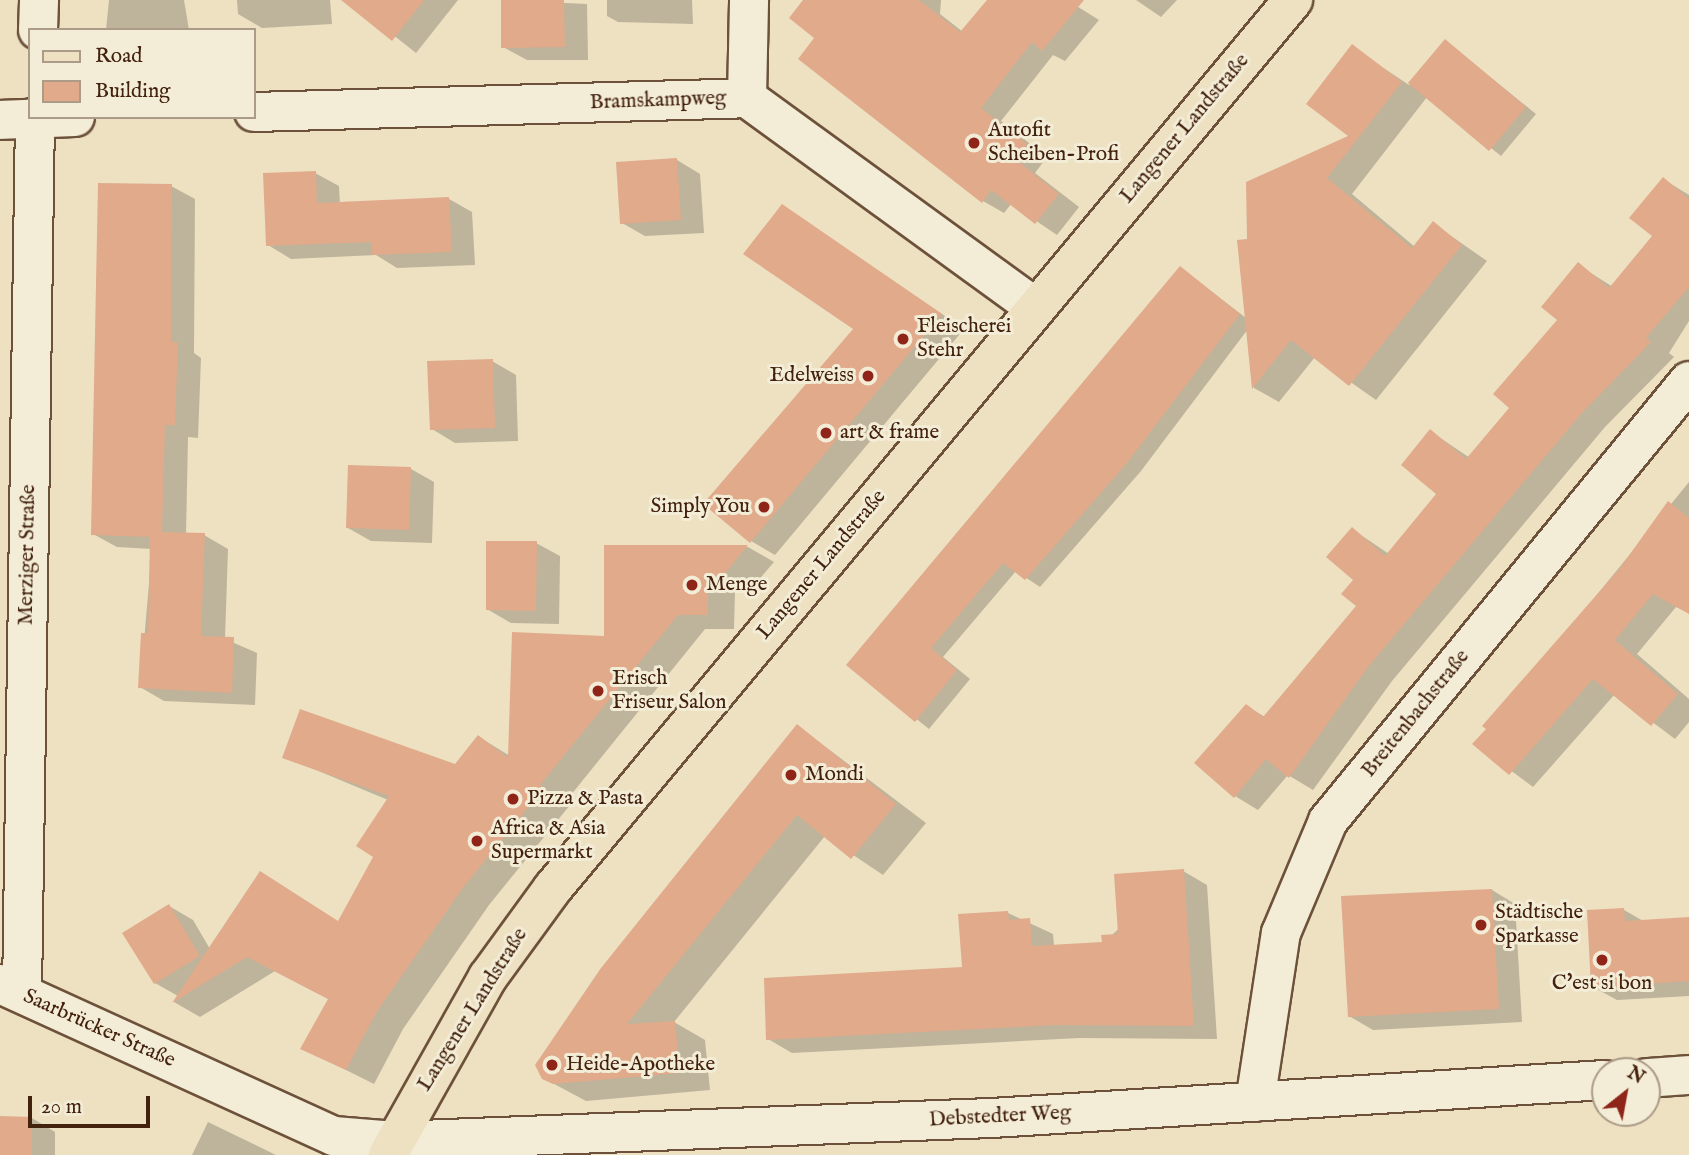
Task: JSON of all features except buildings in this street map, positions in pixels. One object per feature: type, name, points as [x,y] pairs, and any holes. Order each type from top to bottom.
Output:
[{"type":"main road","name":"Langener Landstraße","points":[[391,1148],[488,977],[552,888],[1293,0]]},
{"type":"street","points":[[38,28],[39,0]]},
{"type":"street","points":[[747,98],[749,0]]},
{"type":"street","name":"Bramskampweg","points":[[256,112],[747,98],[1036,308]]},
{"type":"street","name":"Merziger Straße","points":[[11,989],[23,118]]},
{"type":"street","name":"Breitenbachstraße","points":[[1255,1102],[1281,933],[1328,821],[1689,382]]},
{"type":"street","name":"Saarbrücker Straße","points":[[11,989],[334,1136],[391,1148]]},
{"type":"street","points":[[1661,1077],[1689,1075]]},
{"type":"street","name":"Debstedter Weg","points":[[391,1148],[1255,1102],[1591,1081]]},
{"type":"place","name":"Autofit Scheiben-Profi","points":[[974,143]]},
{"type":"place","name":"Fleischerei Stehr","points":[[903,339]]},
{"type":"place","name":"Edelweiss","points":[[868,376]]},
{"type":"place","name":"art & frame","points":[[826,433]]},
{"type":"place","name":"Simply You","points":[[764,507]]},
{"type":"place","name":"Menge","points":[[692,585]]},
{"type":"place","name":"Erisch Friseur Salon","points":[[598,691]]},
{"type":"place","name":"Mondi","points":[[791,775]]},
{"type":"place","name":"Pizza & Pasta","points":[[513,799]]},
{"type":"place","name":"Africa & Asia Supermarkt","points":[[477,841]]},
{"type":"place","name":"Städtische Sparkasse","points":[[1481,925]]},
{"type":"place","name":"C'est si bon","points":[[1602,960]]},
{"type":"place","name":"Heide-Apotheke","points":[[552,1065]]}]
